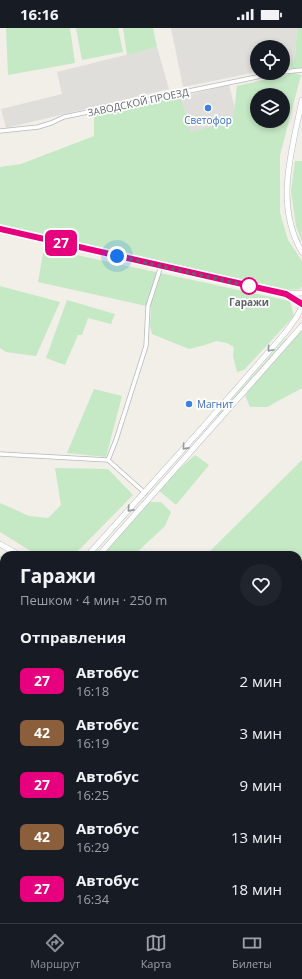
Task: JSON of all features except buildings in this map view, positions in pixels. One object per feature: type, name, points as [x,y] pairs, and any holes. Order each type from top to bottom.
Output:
[{"type":"street","points":[[290,71],[302,70]]},
{"type":"street","name":"ЗАВОДСКОЙ ПРОЕЗД","points":[[0,131],[38,127],[64,118],[250,79]]},
{"type":"street","points":[[302,100],[287,172],[286,189],[287,207],[291,226],[302,252]]},
{"type":"street","points":[[0,228],[286,294],[302,293]]},
{"type":"street","points":[[108,460],[118,434],[146,346],[148,306],[161,266]]},
{"type":"street","points":[[286,294],[302,303],[302,298]]},
{"type":"street","points":[[92,551],[203,428],[285,333],[302,307]]},
{"type":"street","points":[[102,551],[162,482],[302,326]]},
{"type":"street","points":[[285,333],[291,338]]},
{"type":"street","points":[[203,428],[208,432]]},
{"type":"street","points":[[0,454],[108,460],[144,493]]},
{"type":"street","points":[[157,478],[162,482]]},
{"type":"street","points":[[106,536],[111,541]]},
{"type":"street","points":[[0,544],[12,551]]},
{"type":"shaded area","points":[[171,28],[297,28],[295,58],[290,63],[290,40],[250,40],[250,73],[183,87]]},
{"type":"shaded area","points":[[157,47],[169,89],[6,128],[1,109],[62,94],[57,72]]},
{"type":"shaded area","points":[[229,85],[239,124],[189,136],[180,97]]},
{"type":"green space","points":[[6,28],[70,28],[75,63],[8,75]]},
{"type":"green space","points":[[76,28],[118,28],[123,52],[82,60]]},
{"type":"green space","points":[[123,28],[153,28],[157,47],[127,55]]},
{"type":"green space","points":[[297,28],[302,28],[302,68],[294,69],[290,67],[290,63],[295,58]]},
{"type":"green space","points":[[294,73],[301,75],[290,117],[290,88],[250,88],[250,128],[287,128],[280,155],[280,213],[288,240],[302,261],[302,286],[300,289],[287,290],[0,224],[0,167],[21,164],[94,136],[94,115],[180,97],[191,132],[233,121],[237,86],[263,80],[290,80],[290,74]]},
{"type":"green space","points":[[295,161],[302,161],[302,242],[296,226],[291,191]]},
{"type":"green space","points":[[44,248],[290,301],[294,316],[244,370],[237,372],[233,356],[234,347],[227,343],[216,341],[189,349],[152,334],[150,326],[151,307],[38,282]]},
{"type":"green space","points":[[0,286],[60,302],[36,356],[6,352],[0,348]]},
{"type":"green space","points":[[67,300],[115,314],[111,324],[88,318],[82,335],[78,335],[65,365],[46,358]]},
{"type":"green space","points":[[302,328],[302,388],[267,407],[250,407],[245,395]]},
{"type":"green space","points":[[286,338],[287,339],[218,417],[217,416]]},
{"type":"green space","points":[[94,389],[122,396],[106,457],[67,453]]},
{"type":"green space","points":[[195,455],[209,465],[176,505],[157,489]]},
{"type":"green space","points":[[302,460],[302,551],[210,551]]},
{"type":"green space","points":[[55,468],[108,469],[133,495],[78,551],[31,551],[0,532],[0,503],[29,516],[48,518],[61,505]]},
{"type":"green space","points":[[149,502],[161,502],[171,512],[165,526],[138,551],[106,551]]},
{"type":"bus line","name":"27","points":[[0,229],[286,294],[302,304]]},
{"type":"place","name":"Светофор","points":[[208,108]]},
{"type":"place","name":"Гаражи","points":[[249,286]]},
{"type":"place","name":"Магнит","points":[[189,404]]},
{"type":"route","points":[[117,256],[249,286]]}]
